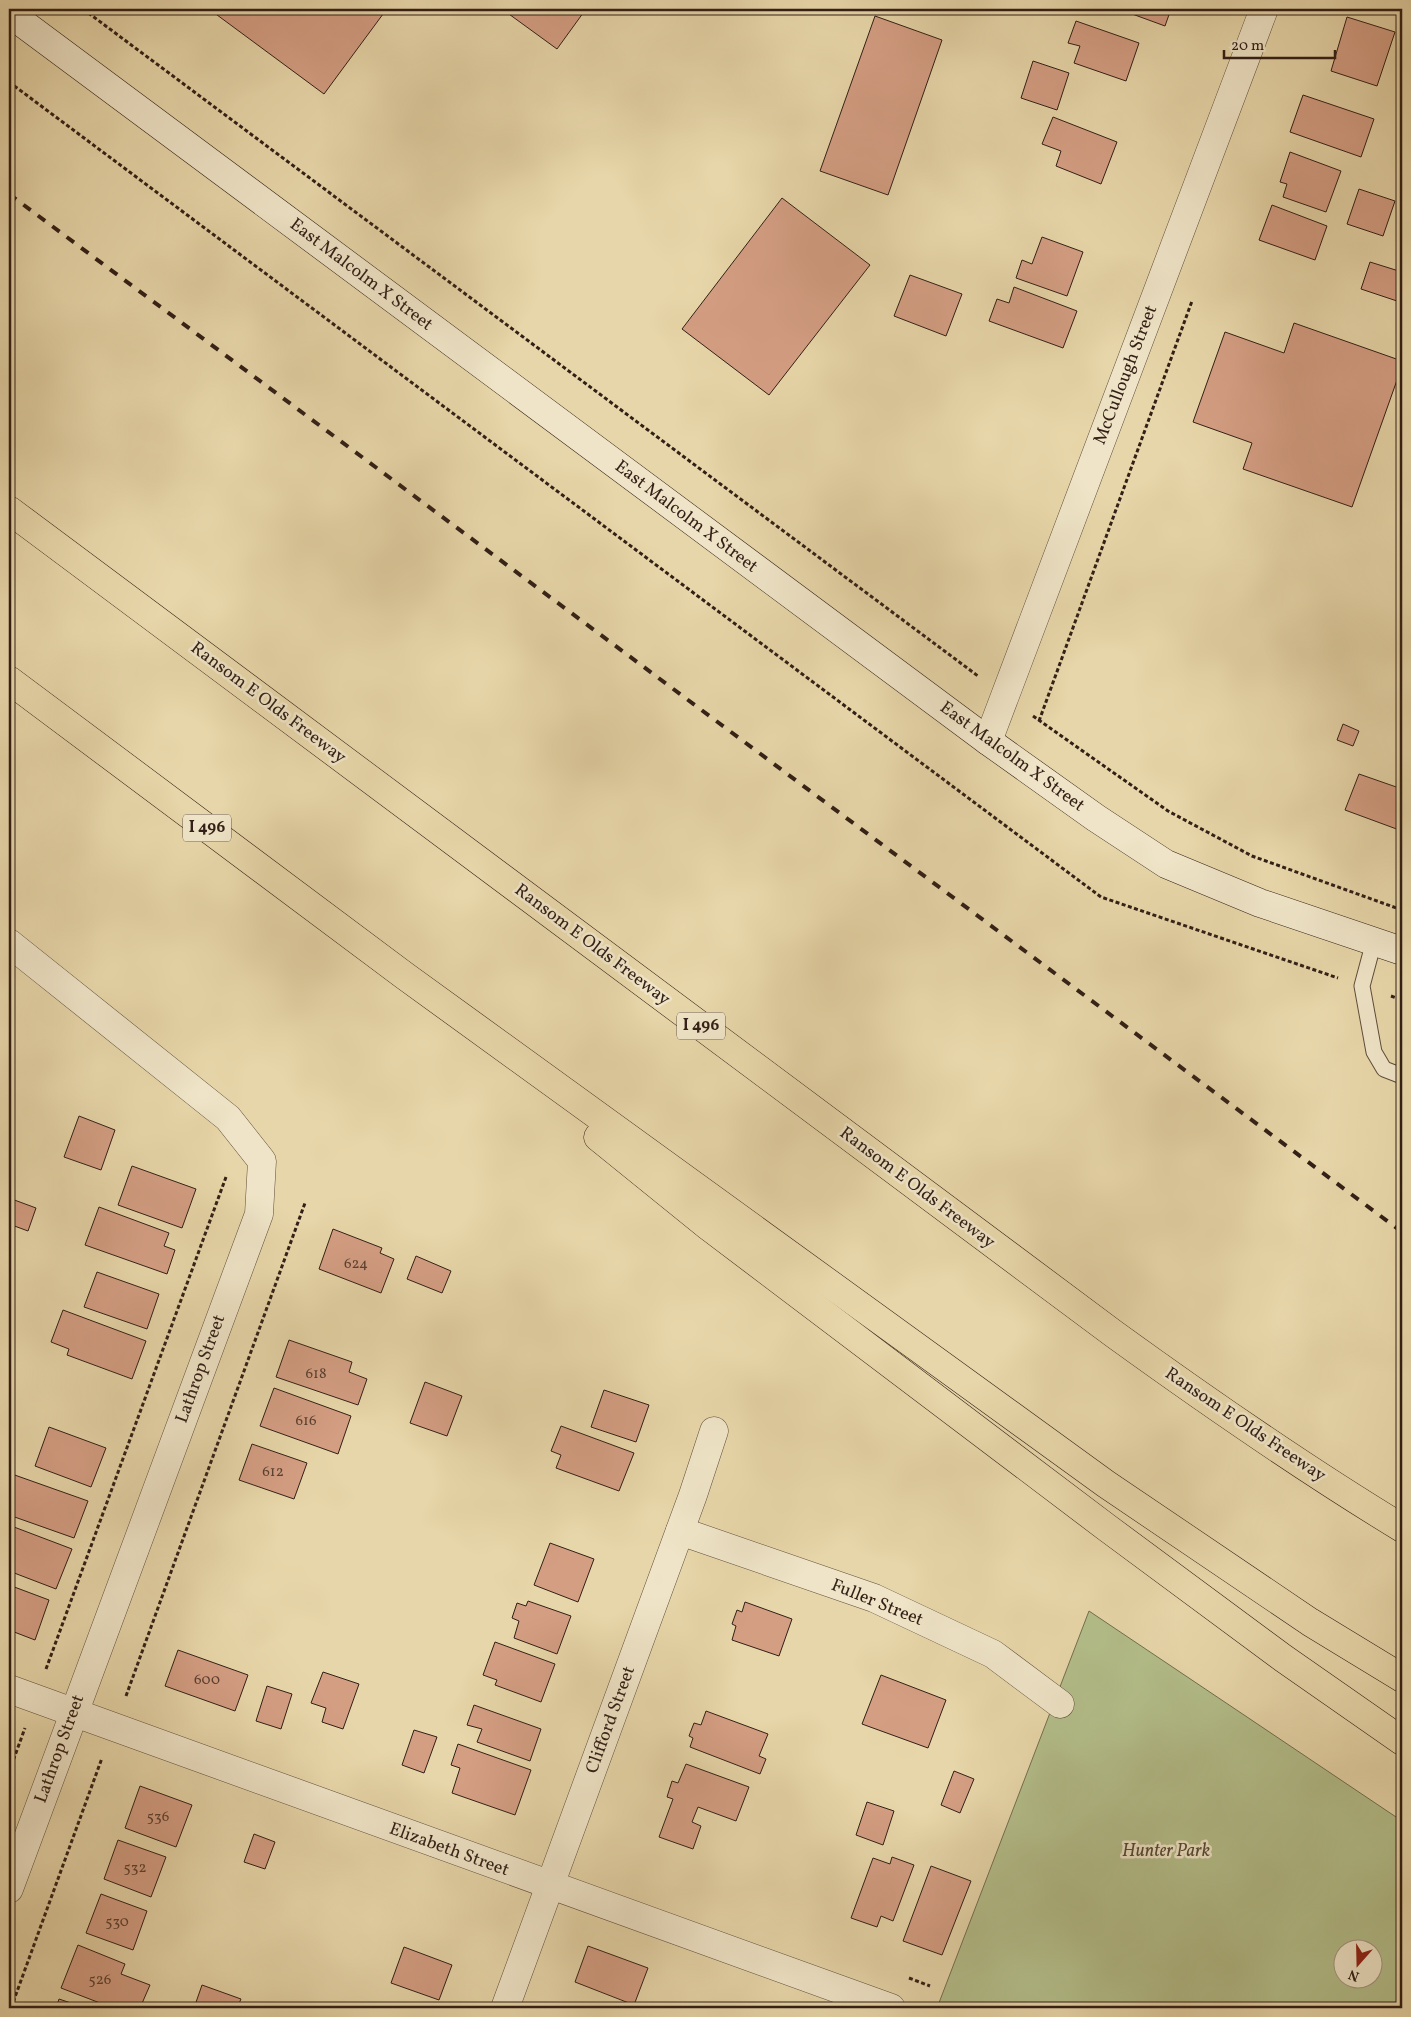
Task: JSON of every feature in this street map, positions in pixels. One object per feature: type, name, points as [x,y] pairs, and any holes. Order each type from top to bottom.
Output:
[{"type":"highway","name":"Ransom E Olds Freeway","points":[[9,510],[1114,1334],[1249,1429],[1402,1528]]},
{"type":"highway","name":"I 496","points":[[9,680],[405,976],[1106,1484],[1310,1622],[1402,1678]]},
{"type":"highway","points":[[405,976],[708,1226],[1189,1589],[1402,1741]]},
{"type":"street","name":"McCullough Street","points":[[988,742],[1264,9]]},
{"type":"street","name":"East Malcolm X Street","points":[[9,13],[988,742],[1096,818],[1166,864],[1260,903],[1402,951]]},
{"type":"street","name":"Lathrop Street","points":[[9,942],[228,1118],[262,1162],[259,1214],[9,1889]]},
{"type":"street","name":"Clifford Street","points":[[505,2008],[680,1531],[714,1431]]},
{"type":"street","name":"Fuller Street","points":[[680,1531],[874,1598],[993,1654],[1060,1704]]},
{"type":"street","name":"Elizabeth Street","points":[[9,1689],[891,2008]]},
{"type":"lane","points":[[1374,941],[1362,986],[1374,1052],[1384,1069],[1402,1076]]},
{"type":"path","points":[[83,9],[1005,696],[1168,811],[1252,856],[1402,910]]},
{"type":"path","points":[[9,82],[1101,897],[1402,1000]]},
{"type":"path","points":[[1039,720],[1193,299]]},
{"type":"path","points":[[9,1772],[228,1172]]},
{"type":"path","points":[[11,2008],[305,1203]]},
{"type":"green space","name":"Hunter Park","points":[[1089,1611],[1402,1821],[1402,2008],[937,2008]]},
{"type":"building","points":[[209,9],[384,9],[386,10],[324,94]]},
{"type":"building","points":[[502,9],[586,9],[557,49]]},
{"type":"building","points":[[1124,9],[1171,9],[1165,26],[1124,11]]},
{"type":"building","points":[[875,16],[942,40],[888,195],[820,171]]},
{"type":"building","points":[[1347,17],[1395,32],[1377,86],[1331,71]]},
{"type":"building","points":[[1076,21],[1139,43],[1126,81],[1074,63],[1080,46],[1068,43]]},
{"type":"building","points":[[1033,61],[1069,73],[1057,110],[1021,98]]},
{"type":"building","points":[[1303,95],[1374,119],[1361,157],[1290,132]]},
{"type":"building","points":[[1053,117],[1117,142],[1101,184],[1056,166],[1061,151],[1042,144]]},
{"type":"building","points":[[1290,152],[1341,171],[1326,212],[1283,197],[1287,184],[1280,182]]},
{"type":"building","points":[[1359,189],[1395,201],[1383,236],[1347,224]]},
{"type":"building","points":[[782,198],[870,265],[769,395],[682,329]]},
{"type":"building","points":[[1272,205],[1327,226],[1315,260],[1259,240]]},
{"type":"building","points":[[1042,237],[1083,252],[1067,296],[1016,278],[1022,260],[1032,264]]},
{"type":"building","points":[[1370,262],[1402,272],[1402,295],[1400,302],[1361,289]]},
{"type":"building","points":[[910,275],[962,294],[946,336],[894,316]]},
{"type":"building","points":[[1014,287],[1077,311],[1063,348],[989,321],[997,299],[1009,303]]},
{"type":"building","points":[[1294,323],[1402,361],[1402,366],[1352,507],[1243,469],[1252,443],[1193,422],[1225,332],[1284,353]]},
{"type":"building","points":[[1343,724],[1359,731],[1353,746],[1337,740]]},
{"type":"building","points":[[1359,774],[1402,789],[1402,831],[1345,810]]},
{"type":"building","points":[[79,1116],[115,1130],[101,1170],[64,1157]]},
{"type":"building","points":[[132,1166],[196,1189],[182,1228],[118,1205]]},
{"type":"building","points":[[9,1198],[36,1208],[28,1231],[9,1224]]},
{"type":"building","points":[[99,1207],[169,1233],[164,1246],[175,1250],[167,1274],[85,1245]]},
{"type":"building","points":[[333,1229],[382,1248],[380,1253],[394,1259],[381,1293],[319,1269]]},
{"type":"building","points":[[416,1256],[451,1271],[442,1293],[407,1279]]},
{"type":"building","points":[[97,1272],[159,1294],[147,1329],[84,1307]]},
{"type":"building","points":[[63,1310],[146,1341],[132,1379],[67,1355],[69,1349],[51,1342]]},
{"type":"building","points":[[289,1340],[352,1362],[349,1372],[367,1379],[358,1405],[276,1377]]},
{"type":"building","points":[[425,1382],[462,1396],[447,1436],[410,1423]]},
{"type":"building","points":[[274,1388],[351,1416],[338,1454],[260,1426]]},
{"type":"building","points":[[604,1390],[649,1405],[636,1442],[591,1427]]},
{"type":"building","points":[[561,1426],[634,1453],[619,1491],[556,1468],[561,1455],[551,1451]]},
{"type":"building","points":[[49,1427],[106,1448],[91,1487],[35,1466]]},
{"type":"building","points":[[252,1444],[307,1463],[294,1499],[239,1480]]},
{"type":"building","points":[[9,1473],[88,1501],[74,1538],[9,1515]]},
{"type":"building","points":[[14,1527],[72,1549],[56,1589],[9,1571],[9,1541]]},
{"type":"building","points":[[550,1543],[594,1559],[578,1602],[534,1585]]},
{"type":"building","points":[[9,1585],[49,1600],[35,1640],[9,1630]]},
{"type":"building","points":[[528,1601],[571,1616],[557,1654],[514,1638],[519,1621],[512,1618],[517,1603],[526,1606]]},
{"type":"building","points":[[745,1602],[792,1619],[779,1656],[732,1640],[736,1626],[732,1624],[737,1610],[742,1612]]},
{"type":"building","points":[[495,1642],[555,1664],[541,1702],[495,1685],[497,1680],[483,1675]]},
{"type":"building","points":[[178,1650],[248,1675],[235,1711],[165,1686]]},
{"type":"building","points":[[323,1672],[359,1684],[343,1729],[322,1722],[326,1708],[311,1703]]},
{"type":"building","points":[[881,1675],[946,1700],[928,1748],[862,1724]]},
{"type":"building","points":[[267,1686],[292,1694],[281,1729],[256,1721]]},
{"type":"building","points":[[474,1705],[541,1729],[530,1761],[477,1742],[482,1729],[467,1725]]},
{"type":"building","points":[[706,1711],[768,1734],[759,1756],[766,1759],[760,1774],[690,1747],[693,1738],[689,1736],[694,1723],[701,1725]]},
{"type":"building","points":[[414,1730],[437,1737],[424,1773],[402,1765]]},
{"type":"building","points":[[458,1744],[531,1770],[515,1815],[452,1793],[460,1768],[451,1765]]},
{"type":"building","points":[[686,1764],[749,1787],[736,1821],[698,1807],[692,1822],[701,1826],[693,1849],[659,1837],[673,1799],[667,1797],[672,1781],[678,1783]]},
{"type":"building","points":[[954,1771],[974,1779],[960,1813],[941,1805]]},
{"type":"building","points":[[140,1786],[192,1805],[176,1847],[125,1828]]},
{"type":"building","points":[[867,1802],[894,1811],[883,1845],[856,1835]]},
{"type":"building","points":[[254,1834],[275,1842],[265,1869],[244,1862]]},
{"type":"building","points":[[118,1840],[166,1857],[151,1897],[104,1879]]},
{"type":"building","points":[[892,1857],[914,1865],[893,1921],[881,1916],[877,1927],[851,1918],[873,1858],[890,1864]]},
{"type":"building","points":[[931,1866],[971,1881],[942,1955],[903,1941]]},
{"type":"building","points":[[101,1894],[147,1911],[133,1950],[86,1933]]},
{"type":"building","points":[[78,1945],[125,1964],[121,1974],[150,1985],[140,2008],[113,2008],[61,1988]]},
{"type":"building","points":[[588,1946],[648,1968],[634,2005],[575,1982]]},
{"type":"building","points":[[404,1947],[452,1965],[439,2000],[391,1983]]},
{"type":"building","points":[[202,1985],[241,1999],[237,2008],[194,2008]]},
{"type":"building","points":[[59,1999],[86,2008],[56,2008]]},
{"type":"railway","points":[[9,194],[1402,1232]]}]
